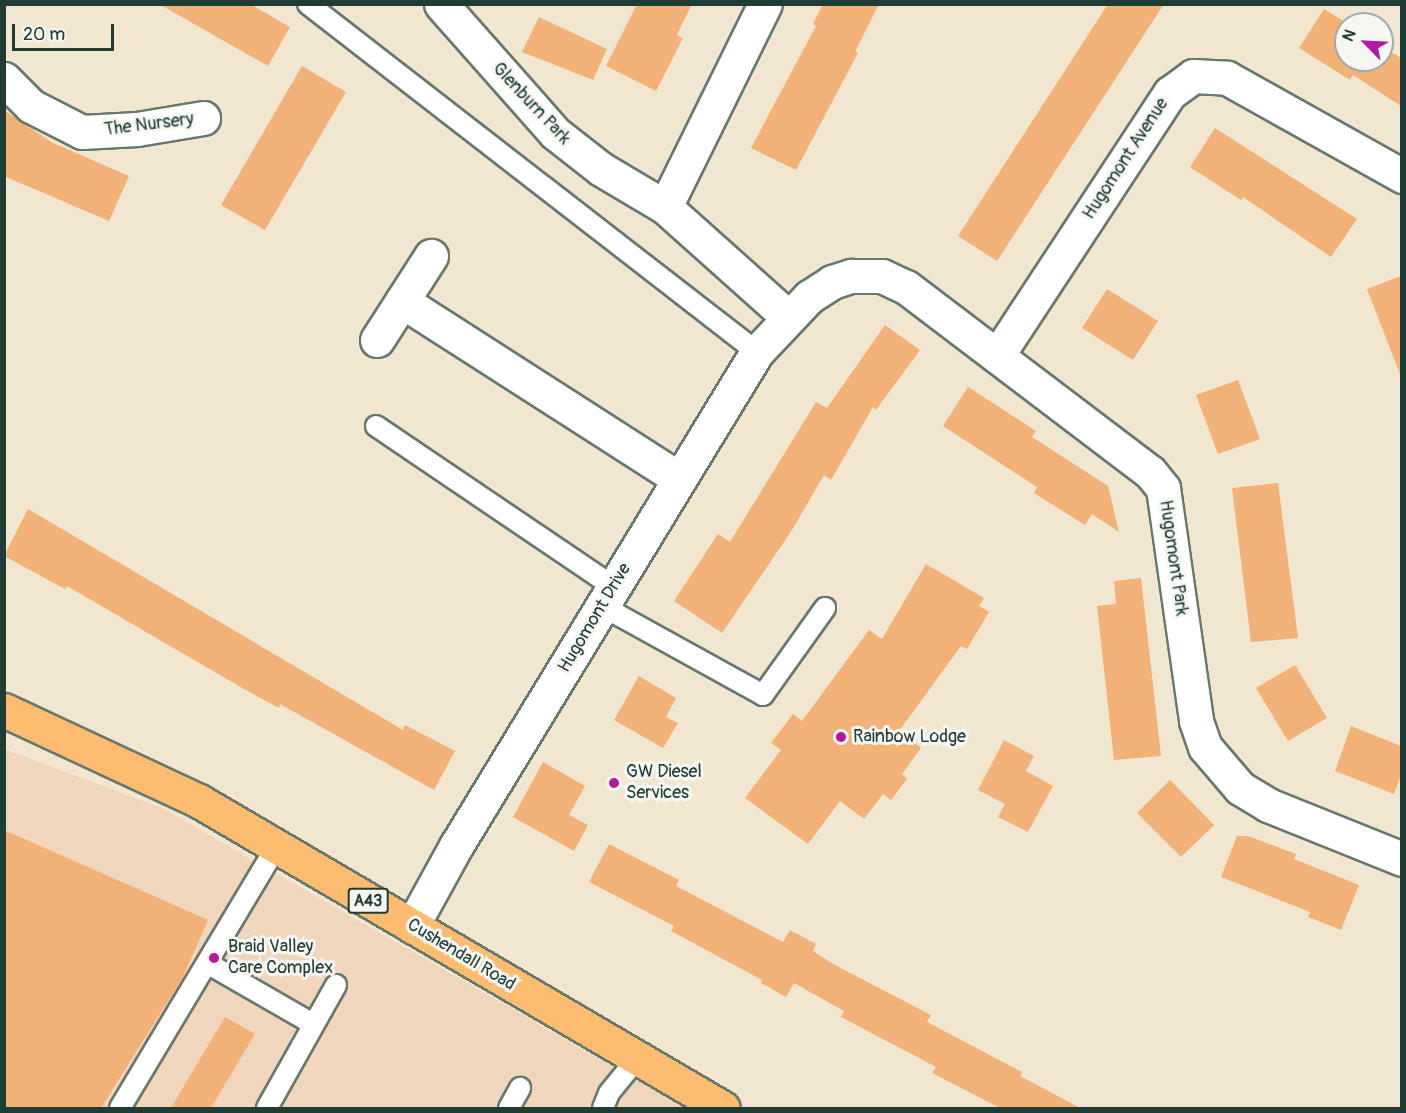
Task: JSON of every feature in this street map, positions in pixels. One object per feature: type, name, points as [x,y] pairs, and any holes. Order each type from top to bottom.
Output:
[{"type":"main road","name":"Cushendall Road","points":[[4,710],[199,801],[275,849],[412,926],[636,1060],[723,1108]]},
{"type":"street","name":"Glenburn Park","points":[[441,4],[555,133],[600,169],[665,207],[788,317]]},
{"type":"street","points":[[665,207],[765,4]]},
{"type":"street","name":"Hugomont Avenue","points":[[997,356],[1170,93],[1193,76],[1227,78],[1401,176]]},
{"type":"street","name":"The Nursery","points":[[4,79],[32,106],[82,132],[137,129],[202,118]]},
{"type":"street","points":[[377,340],[431,256]]},
{"type":"street","name":"Hugomont Park","points":[[788,317],[832,282],[851,276],[882,276],[906,287],[1150,472],[1163,488],[1196,721],[1205,747],[1222,771],[1240,788],[1268,805],[1401,859]]},
{"type":"street","points":[[402,301],[678,479]]},
{"type":"street","name":"Hugomont Drive","points":[[412,926],[678,479],[757,352],[788,317]]},
{"type":"lane","points":[[308,4],[757,352]]},
{"type":"lane","points":[[376,426],[608,596],[763,695],[825,608]]},
{"type":"lane","points":[[120,1108],[275,849]]},
{"type":"lane","points":[[207,963],[313,1024]]},
{"type":"lane","points":[[267,1108],[336,985]]},
{"type":"lane","points":[[603,1108],[609,1093],[636,1060]]},
{"type":"lane","points":[[509,1108],[520,1088]]},
{"type":"shaded area","name":"Braid Valley Care Complex","points":[[4,749],[162,808],[685,1108],[5,1108]]},
{"type":"building","points":[[159,4],[250,4],[290,27],[268,66]]},
{"type":"building","points":[[637,4],[692,4],[677,35],[683,38],[656,91],[606,66]]},
{"type":"building","points":[[823,4],[879,4],[855,52],[858,53],[796,170],[751,148],[816,26],[813,24]]},
{"type":"building","points":[[1108,4],[1164,4],[997,261],[958,236]]},
{"type":"building","points":[[1324,9],[1334,15],[1334,70],[1299,48]]},
{"type":"building","points":[[539,17],[607,49],[593,80],[522,52]]},
{"type":"building","points":[[1394,54],[1401,58],[1401,106],[1353,75],[1350,80],[1337,72],[1394,72]]},
{"type":"building","points":[[302,66],[346,92],[265,230],[221,205]]},
{"type":"building","points":[[4,110],[51,142],[129,176],[109,221],[4,176]]},
{"type":"building","points":[[1215,128],[1357,219],[1331,257],[1243,197],[1241,200],[1190,167]]},
{"type":"building","points":[[1401,276],[1401,373],[1400,374],[1367,289]]},
{"type":"building","points":[[1107,289],[1158,321],[1133,360],[1082,328]]},
{"type":"building","points":[[885,325],[920,350],[876,410],[873,407],[831,480],[824,475],[792,530],[722,633],[674,601],[718,534],[730,542],[816,402],[827,408]]},
{"type":"building","points":[[1238,380],[1260,439],[1218,454],[1196,395]]},
{"type":"building","points":[[968,387],[1036,431],[1032,437],[1108,486],[1119,532],[1092,514],[1085,525],[1034,493],[1037,487],[943,426]]},
{"type":"building","points":[[1278,483],[1298,638],[1251,642],[1232,488]]},
{"type":"building","points":[[28,509],[403,730],[405,725],[455,751],[434,790],[280,704],[279,708],[244,689],[67,586],[65,589],[4,556]]},
{"type":"building","name":"Rainbow Lodge","points":[[926,564],[984,598],[979,606],[989,612],[967,649],[961,646],[899,731],[921,748],[902,774],[907,779],[891,800],[883,794],[864,819],[840,801],[808,844],[745,798],[781,750],[771,743],[793,714],[802,721],[869,630],[882,639]]},
{"type":"building","points":[[1141,578],[1161,756],[1114,760],[1097,606],[1116,604],[1114,581]]},
{"type":"building","points":[[1295,665],[1327,718],[1288,741],[1256,688]]},
{"type":"building","points":[[639,676],[676,698],[666,717],[678,723],[663,748],[614,720]]},
{"type":"building","points":[[1351,726],[1401,746],[1401,775],[1394,794],[1335,771]]},
{"type":"building","points":[[1004,740],[1034,756],[1026,771],[1053,786],[1028,832],[998,817],[1005,804],[978,790]]},
{"type":"building","points":[[543,762],[585,786],[569,815],[588,825],[574,851],[513,817]]},
{"type":"building","points":[[1170,780],[1214,825],[1181,857],[1137,813]]},
{"type":"building","points":[[4,830],[208,920],[182,979],[101,1108],[4,1108]]},
{"type":"building","points":[[1237,836],[1248,836],[1296,854],[1294,859],[1359,885],[1341,930],[1308,917],[1310,912],[1221,877]]},
{"type":"building","points":[[609,844],[679,880],[676,886],[783,942],[790,930],[816,944],[813,951],[833,964],[931,1015],[927,1022],[1022,1072],[1020,1076],[1080,1108],[1000,1108],[932,1073],[936,1067],[841,1017],[844,1011],[794,983],[786,997],[761,983],[762,980],[671,931],[674,926],[589,882]]},
{"type":"building","points":[[225,1017],[255,1034],[211,1108],[171,1108]]},
{"type":"place","name":"Rainbow Lodge","points":[[841,737]]},
{"type":"place","name":"GW Diesel Services","points":[[614,783]]},
{"type":"place","name":"Braid Valley Care Complex","points":[[214,958]]}]
